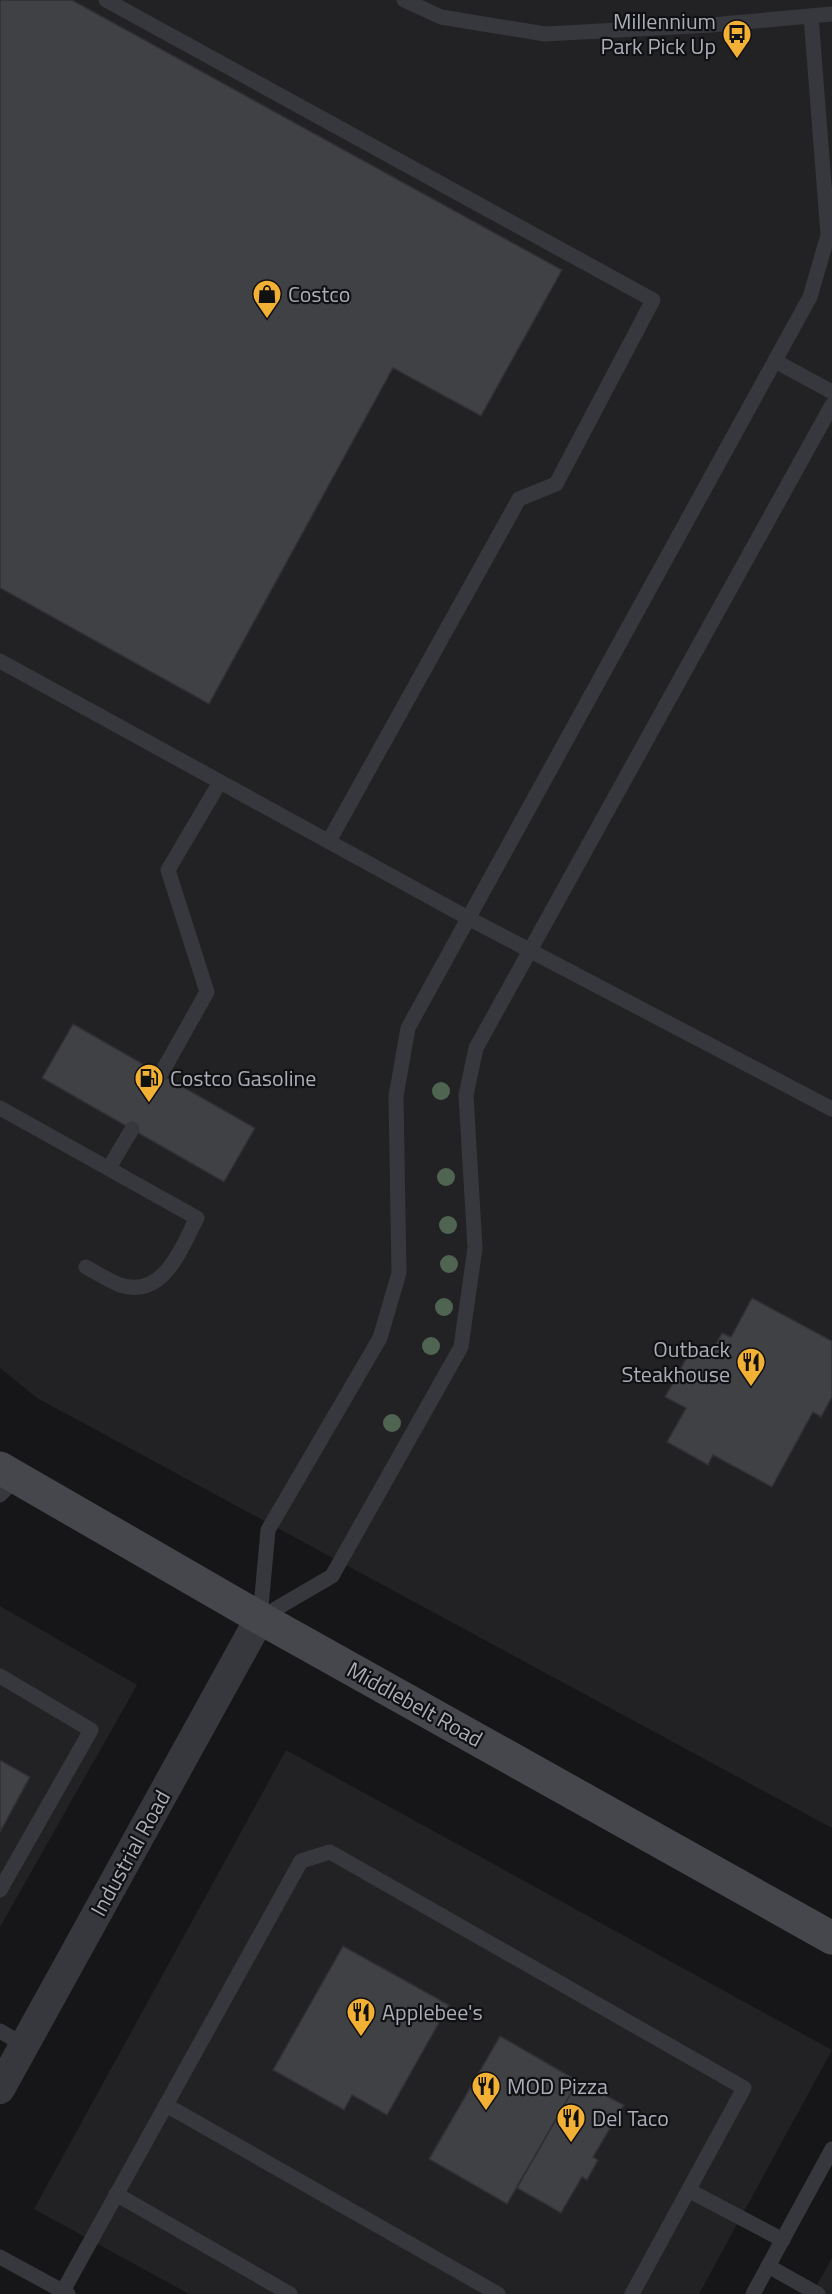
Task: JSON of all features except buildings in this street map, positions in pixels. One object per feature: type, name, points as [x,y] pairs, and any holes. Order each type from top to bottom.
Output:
[{"type":"main road","name":"Middlebelt Road","points":[[6,1480],[260,1618],[832,1938]]},
{"type":"street","name":"Industrial Road","points":[[0,2089],[12,2038],[260,1618]]},
{"type":"lane","points":[[106,0],[653,300],[556,484],[519,499],[329,841]]},
{"type":"lane","points":[[404,0],[441,18],[545,34],[711,25],[832,14]]},
{"type":"lane","points":[[260,1618],[268,1530],[380,1338],[399,1273],[396,1096],[408,1028],[810,297],[828,235],[811,16]]},
{"type":"lane","points":[[775,361],[832,392]]},
{"type":"lane","points":[[260,1618],[332,1576],[461,1347],[475,1248],[466,1095],[476,1048],[832,405]]},
{"type":"lane","points":[[0,661],[468,918],[832,1109]]},
{"type":"lane","points":[[161,1074],[207,992],[168,870],[220,782]]},
{"type":"lane","points":[[0,1108],[197,1218],[166,1274],[145,1287],[121,1285],[86,1267]]},
{"type":"lane","points":[[109,1168],[132,1130]]},
{"type":"lane","points":[[0,1676],[91,1730],[0,1890]]},
{"type":"lane","points":[[0,2257],[65,2293],[116,2194],[301,1861],[330,1852],[744,2088],[632,2294]]},
{"type":"lane","points":[[166,2105],[498,2294]]},
{"type":"lane","points":[[753,2294],[832,2149]]},
{"type":"lane","points":[[690,2191],[783,2240]]},
{"type":"lane","points":[[116,2194],[290,2294]]},
{"type":"lane","points":[[768,2266],[818,2294]]},
{"type":"shaded area","points":[[0,0],[832,0],[832,1828],[37,1398],[0,1368]]},
{"type":"shaded area","points":[[0,1606],[137,1685],[0,1927]]},
{"type":"shaded area","points":[[286,1750],[832,2050],[699,2294],[189,2294],[34,2209]]},
{"type":"shaded area","points":[[832,2258],[832,2294],[812,2294]]},
{"type":"place","name":"Millennium Park Pick Up","points":[[737,60]]},
{"type":"place","name":"Costco","points":[[267,320]]},
{"type":"place","name":"Costco Gasoline","points":[[149,1104]]},
{"type":"place","name":"Outback Steakhouse","points":[[751,1388]]},
{"type":"place","name":"Applebee's","points":[[361,2038]]},
{"type":"place","name":"MOD Pizza","points":[[486,2112]]},
{"type":"place","name":"Del Taco","points":[[571,2144]]}]
